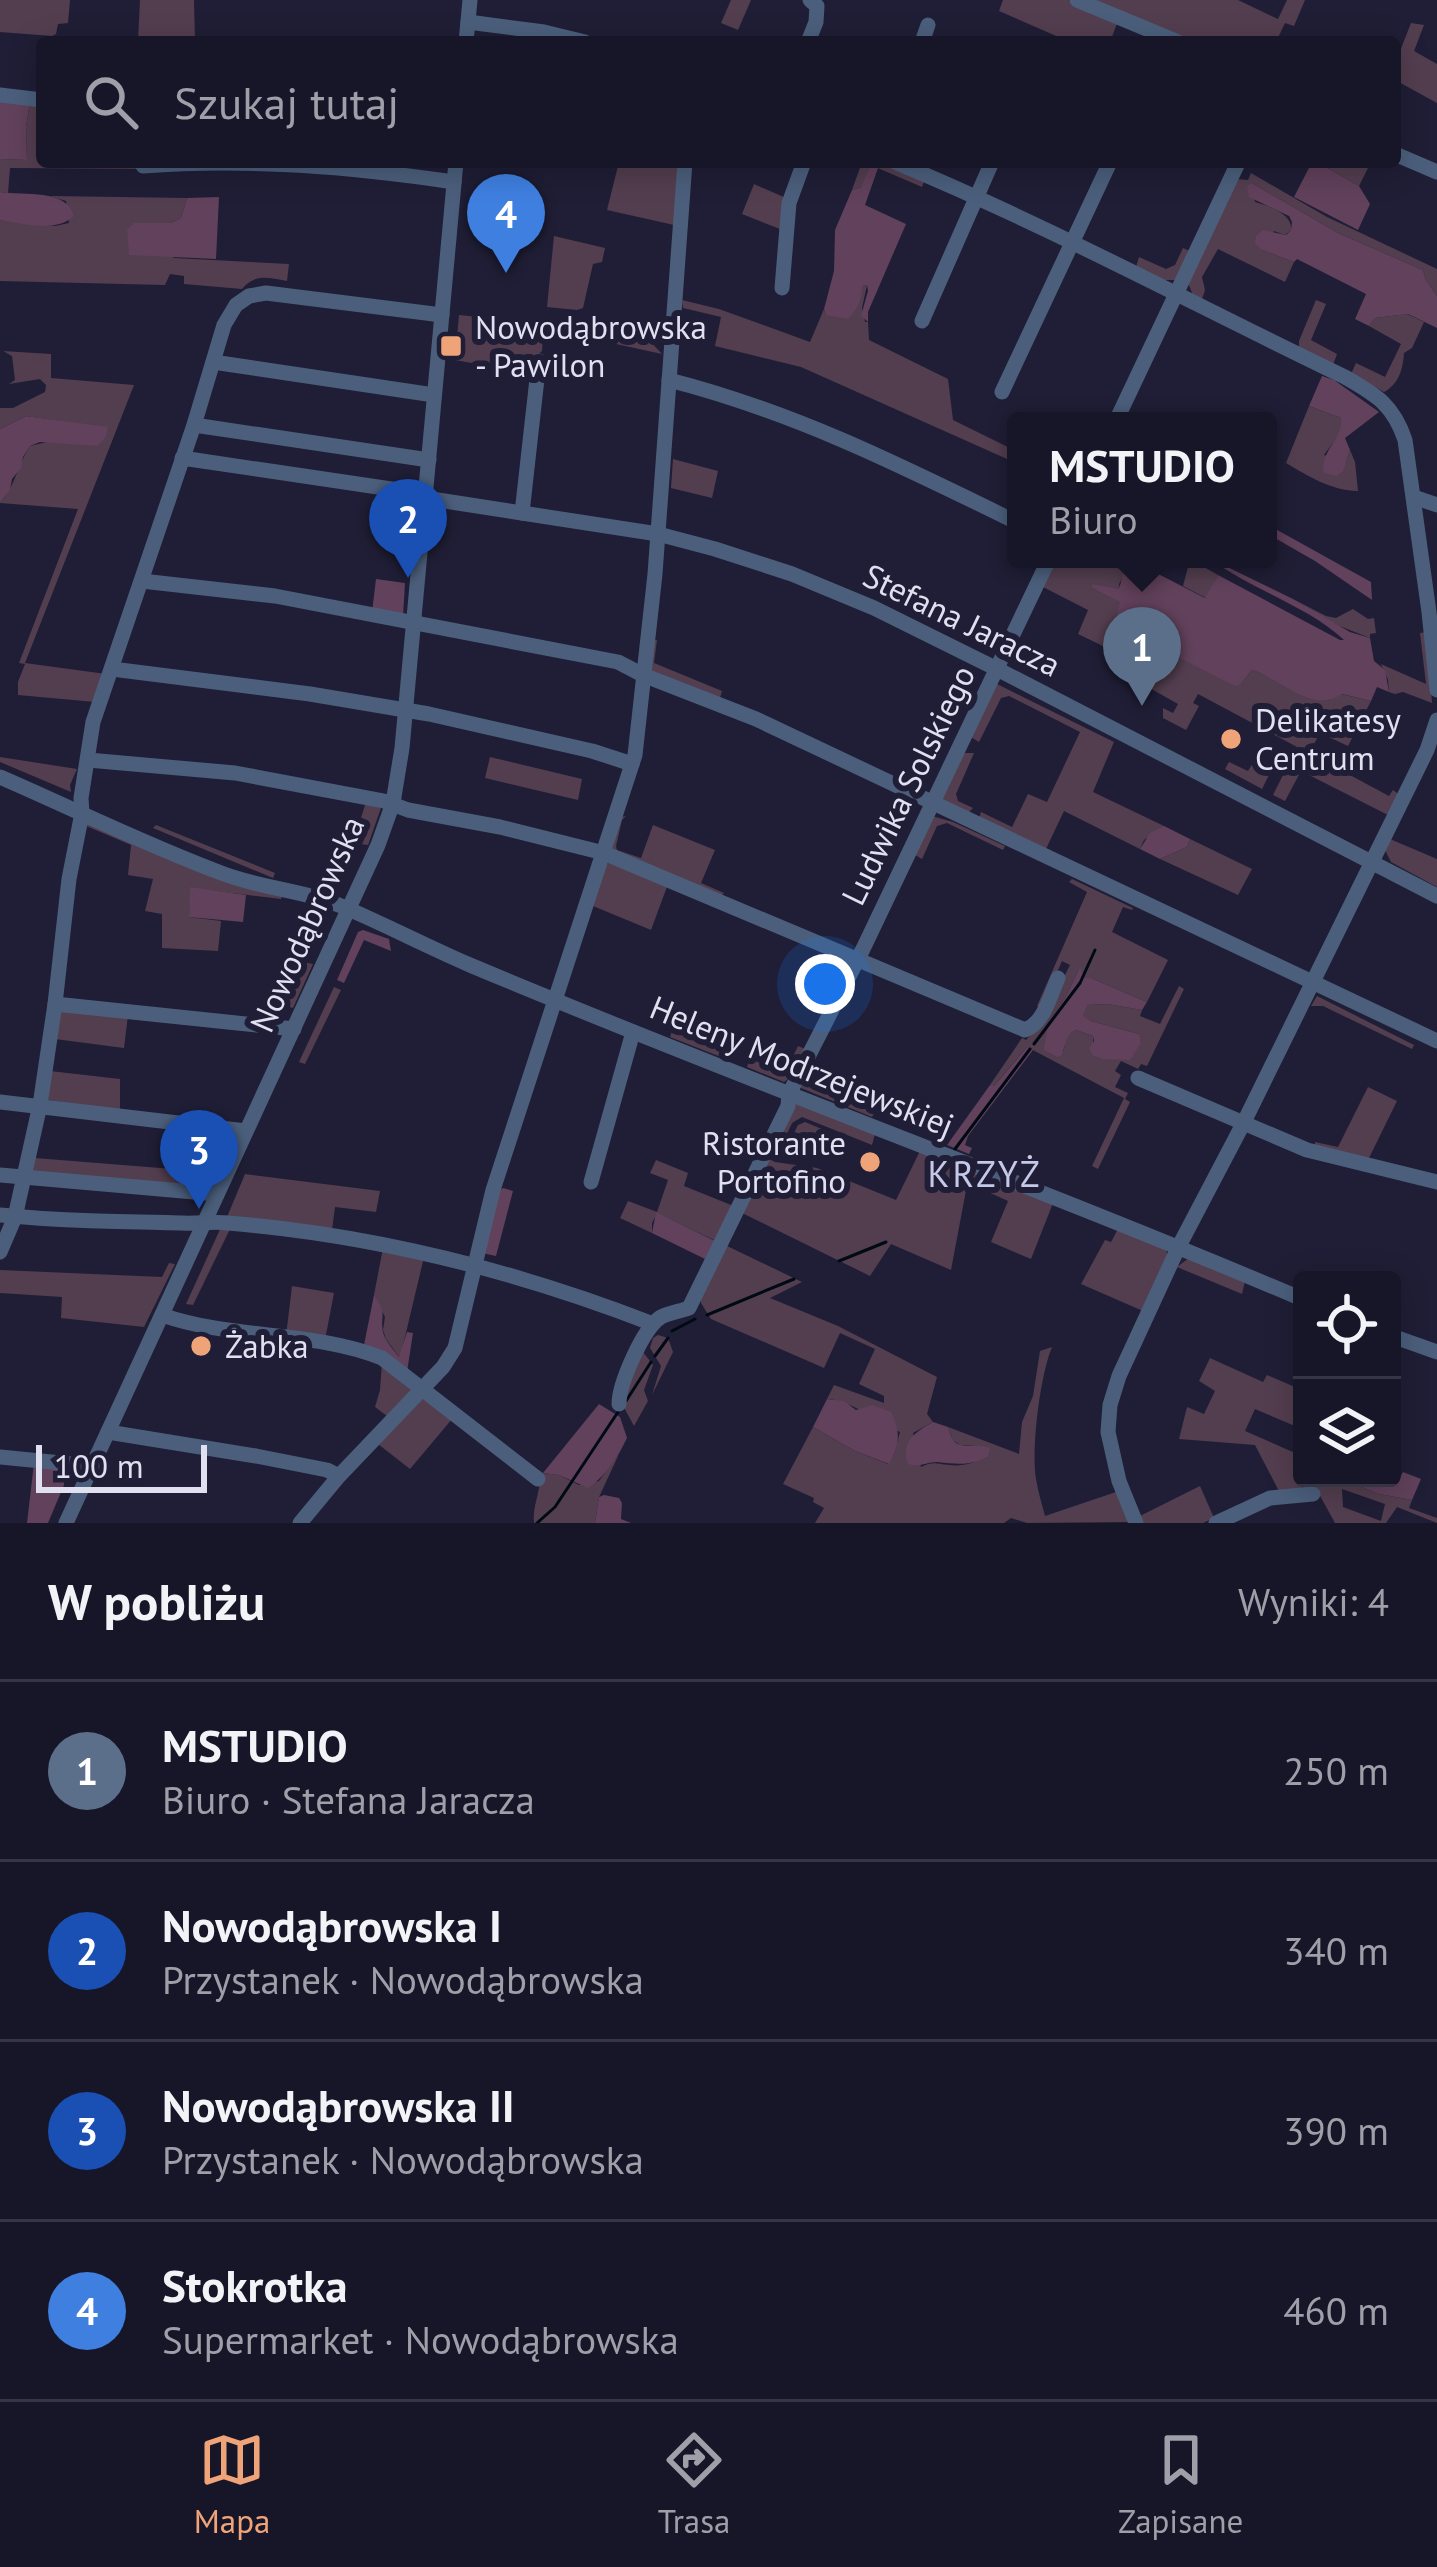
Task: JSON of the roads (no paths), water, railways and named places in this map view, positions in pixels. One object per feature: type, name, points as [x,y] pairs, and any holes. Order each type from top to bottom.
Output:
[{"type":"street","points":[[467,36],[470,0]]},
{"type":"street","points":[[810,0],[817,6],[810,36]]},
{"type":"street","points":[[1077,0],[1164,36]]},
{"type":"street","points":[[469,22],[560,36]]},
{"type":"street","points":[[924,36],[928,25]]},
{"type":"street","points":[[0,95],[36,99]]},
{"type":"street","points":[[1401,157],[1437,172]]},
{"type":"street","points":[[327,168],[454,182]]},
{"type":"street","name":"Nowodąbrowska","points":[[66,1523],[349,909],[393,803],[455,168]]},
{"type":"street","points":[[300,1523],[443,1367],[455,1348],[494,1190],[632,764],[658,534],[685,168]]},
{"type":"street","points":[[782,288],[789,202],[801,168]]},
{"type":"street","points":[[909,168],[1072,240],[1345,376],[1385,402],[1405,440],[1437,689]]},
{"type":"street","points":[[922,321],[989,168]]},
{"type":"street","points":[[1002,392],[1107,168]]},
{"type":"street","points":[[1120,412],[1236,168]]},
{"type":"street","points":[[0,1252],[40,1105],[93,722],[224,325],[236,305],[266,293],[442,315]]},
{"type":"street","points":[[214,362],[434,395]]},
{"type":"street","points":[[522,513],[539,362]]},
{"type":"street","points":[[669,380],[790,416],[1007,518]]},
{"type":"street","points":[[194,425],[428,460]]},
{"type":"street","name":"Stefana Jaracza","points":[[182,458],[658,534],[792,574],[997,668],[1437,896]]},
{"type":"street","points":[[1414,497],[1437,505]]},
{"type":"street","name":"Ludwika Solskiego","points":[[619,1404],[619,1389],[653,1324],[689,1308],[1044,568]]},
{"type":"street","points":[[142,581],[275,596],[618,662],[756,719],[1437,1041]]},
{"type":"street","points":[[112,670],[310,694],[527,735],[632,764]]},
{"type":"street","points":[[1136,1523],[1119,1481],[1108,1432],[1119,1376],[1427,750],[1437,720]]},
{"type":"street","points":[[88,760],[235,773],[393,803],[604,853],[1025,1030],[1037,1023],[1058,978]]},
{"type":"street","name":"Heleny Modrzejewskiej","points":[[0,777],[225,875],[349,909],[634,1032],[1293,1295]]},
{"type":"street","points":[[55,1004],[293,1029]]},
{"type":"street","points":[[591,1182],[634,1032]]},
{"type":"street","points":[[1138,1078],[1307,1150],[1437,1182]]},
{"type":"street","points":[[0,1102],[246,1131]]},
{"type":"street","points":[[0,1175],[218,1194]]},
{"type":"street","points":[[8,1216],[205,1222],[344,1236],[473,1266],[653,1324]]},
{"type":"street","points":[[162,1315],[187,1324],[330,1343],[382,1358],[538,1479]]},
{"type":"street","points":[[1401,1339],[1437,1352]]},
{"type":"street","points":[[108,1432],[327,1470],[339,1476]]},
{"type":"street","points":[[0,1457],[92,1466]]},
{"type":"street","points":[[1216,1523],[1270,1498],[1313,1494]]},
{"type":"waterway","points":[[1034,1044],[1080,983],[1095,950]]},
{"type":"waterway","points":[[955,1149],[1030,1049]]},
{"type":"waterway","points":[[839,1261],[886,1242]]},
{"type":"waterway","points":[[707,1315],[794,1279]]},
{"type":"waterway","points":[[672,1331],[695,1319]]},
{"type":"waterway","points":[[655,1356],[668,1338]]},
{"type":"waterway","points":[[626,1401],[651,1362]]},
{"type":"waterway","points":[[537,1523],[555,1507],[618,1412]]},
{"type":"place","name":"Stokrotka","points":[[506,273]]},
{"type":"place","name":"Nowodąbrowska - Pawilon","points":[[451,346]]},
{"type":"place","name":"Nowodąbrowska I","points":[[408,578]]},
{"type":"place","name":"MSTUDIO","points":[[1142,706]]},
{"type":"place","name":"Delikatesy Centrum","points":[[1231,739]]},
{"type":"place","name":"Ristorante Portofino","points":[[870,1162]]},
{"type":"place","name":"Nowodąbrowska II","points":[[199,1209]]},
{"type":"place","name":"Żabka","points":[[201,1346]]},
{"type":"district","name":"KRZYŻ","points":[[985,1174]]}]
